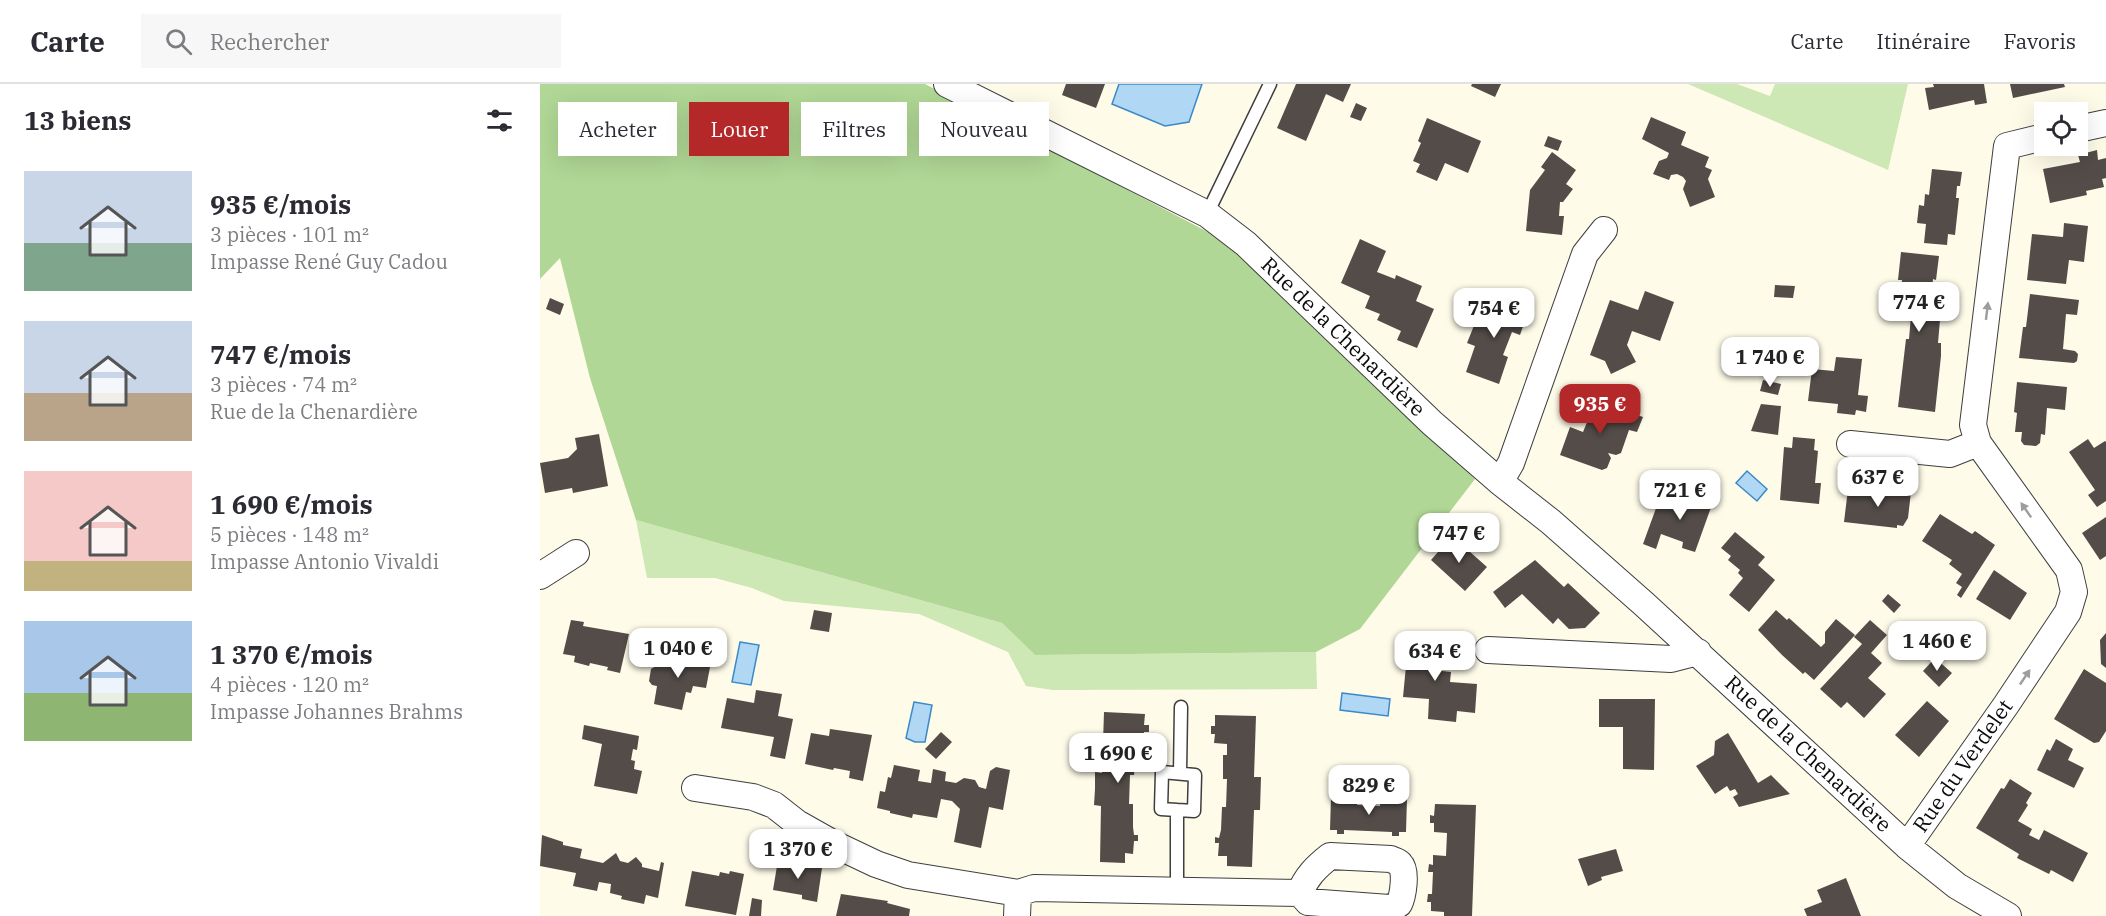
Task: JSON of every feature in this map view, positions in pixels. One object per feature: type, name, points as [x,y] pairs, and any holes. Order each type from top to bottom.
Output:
[{"type":"street","name":"Rue de la Chenardière","points":[[947,84],[1207,214],[1246,244],[1432,423],[1560,530],[1698,652],[1907,846],[1958,886],[2008,916]]},
{"type":"street","points":[[2088,127],[2106,123]]},
{"type":"street","name":"Rue du Verdelet","points":[[1907,846],[2068,612],[2074,592],[2069,570],[1978,443],[1973,424],[2007,146],[2034,139]]},
{"type":"street","points":[[1500,482],[1511,463],[1585,254],[1604,230]]},
{"type":"street","points":[[1850,444],[1950,454],[1978,443]]},
{"type":"street","points":[[540,576],[576,553]]},
{"type":"street","points":[[1488,650],[1671,659],[1698,652]]},
{"type":"street","points":[[695,788],[753,796],[774,806],[797,823],[836,845],[876,864],[908,875],[1018,904],[1034,888],[1300,893]]},
{"type":"lane","points":[[1207,214],[1270,84]]},
{"type":"lane","points":[[1180,707],[1180,773]]},
{"type":"lane","points":[[1162,772],[1195,775],[1194,811],[1177,810],[1161,809],[1162,772]]},
{"type":"lane","points":[[1177,810],[1177,891]]},
{"type":"green space","points":[[540,84],[925,84],[959,102],[919,102],[919,156],[1049,156],[1049,149],[1227,242],[1475,479],[1360,629],[1316,652],[1035,655],[1002,623],[636,520],[590,378],[560,258],[540,279]]},
{"type":"green space","points":[[1688,84],[1737,84],[1770,96],[1775,84],[1908,84],[1888,170]]},
{"type":"green space","points":[[636,520],[1002,623],[1035,655],[1316,652],[1317,689],[1053,690],[1026,686],[1008,652],[919,614],[784,601],[752,588],[715,578],[647,578]]},
{"type":"water","points":[[1119,84],[1202,84],[1189,122],[1165,126],[1112,104]]},
{"type":"water","points":[[1747,471],[1767,489],[1757,501],[1736,483]]},
{"type":"water","points":[[740,642],[759,645],[751,685],[732,682]]},
{"type":"water","points":[[1342,693],[1390,699],[1388,716],[1340,710]]},
{"type":"water","points":[[914,702],[932,705],[925,742],[915,742],[906,738]]},
{"type":"building","points":[[1066,84],[1105,84],[1096,108],[1062,95]]},
{"type":"building","points":[[1296,84],[1351,84],[1343,102],[1326,94],[1306,141],[1277,128]]},
{"type":"building","points":[[1472,84],[1501,84],[1495,97],[1471,86]]},
{"type":"building","points":[[1933,84],[1984,84],[1987,103],[1975,105],[1974,100],[1929,110],[1925,88],[1934,87]]},
{"type":"building","points":[[2010,84],[2064,84],[2065,87],[2013,98]]},
{"type":"building","points":[[1356,103],[1367,108],[1361,121],[1350,117]]},
{"type":"building","points":[[1651,117],[1686,132],[1681,145],[1709,157],[1705,167],[1712,170],[1708,179],[1715,197],[1690,207],[1683,189],[1686,181],[1683,177],[1677,174],[1671,175],[1669,180],[1653,174],[1659,161],[1667,158],[1669,153],[1642,139]]},
{"type":"building","points":[[1427,118],[1481,141],[1468,173],[1445,163],[1437,181],[1416,172],[1420,164],[1413,161],[1421,143],[1418,141]]},
{"type":"building","points":[[1548,136],[1562,141],[1558,151],[1544,146]]},
{"type":"building","points":[[2097,150],[2098,160],[2106,158],[2106,178],[2102,179],[2104,187],[2086,191],[2087,195],[2050,203],[2043,169],[2080,162],[2078,156],[2088,156],[2088,152]]},
{"type":"building","points":[[1552,152],[1576,170],[1566,184],[1573,189],[1563,202],[1560,202],[1559,216],[1564,216],[1562,235],[1526,231],[1530,190],[1545,170],[1541,167]]},
{"type":"building","points":[[1932,169],[1962,172],[1960,186],[1957,186],[1956,198],[1959,198],[1955,235],[1948,234],[1947,245],[1924,243],[1926,224],[1917,223],[1919,205],[1924,206],[1925,194],[1929,195]]},
{"type":"building","points":[[2064,223],[2088,226],[2084,262],[2069,260],[2066,284],[2027,280],[2032,234],[2063,237]]},
{"type":"building","points":[[1360,239],[1386,251],[1377,272],[1395,279],[1396,275],[1422,286],[1416,301],[1434,309],[1417,348],[1397,340],[1401,331],[1377,320],[1380,314],[1365,308],[1370,296],[1341,283]]},
{"type":"building","points":[[1901,252],[1939,256],[1936,280],[1933,279],[1930,319],[1940,320],[1938,343],[1941,343],[1941,356],[1935,412],[1898,407],[1911,316],[1898,315],[1902,280],[1898,280]]},
{"type":"building","points":[[1775,285],[1795,286],[1793,298],[1774,297]]},
{"type":"building","points":[[1645,291],[1674,302],[1660,341],[1632,331],[1627,345],[1636,362],[1611,374],[1605,361],[1590,355],[1610,300],[1638,310]]},
{"type":"building","points":[[1501,294],[1519,300],[1515,311],[1527,315],[1520,335],[1512,332],[1503,355],[1508,357],[1499,384],[1466,372],[1475,346],[1467,343],[1475,323],[1480,325],[1489,301],[1498,305]]},
{"type":"building","points":[[2030,294],[2079,300],[2077,315],[2066,314],[2063,349],[2075,351],[2078,354],[2077,361],[2074,363],[2019,358]]},
{"type":"building","points":[[550,298],[564,304],[560,315],[546,309]]},
{"type":"building","points":[[1836,357],[1862,359],[1858,395],[1868,396],[1866,412],[1856,410],[1855,415],[1837,413],[1838,404],[1808,401],[1812,369],[1834,371]]},
{"type":"building","points":[[1763,380],[1781,384],[1778,395],[1760,391]]},
{"type":"building","points":[[2017,382],[2067,387],[2065,410],[2047,408],[2045,435],[2041,434],[2040,443],[2036,446],[2024,445],[2021,441],[2022,432],[2015,432]]},
{"type":"building","points":[[1592,399],[1643,417],[1637,432],[1629,430],[1621,453],[1616,455],[1608,453],[1611,458],[1607,468],[1602,470],[1560,455],[1570,427],[1583,432],[1590,415],[1586,414]]},
{"type":"building","points":[[1761,404],[1781,406],[1778,435],[1751,431]]},
{"type":"building","points":[[599,434],[608,486],[573,493],[572,488],[545,493],[540,463],[568,458],[577,449],[575,438]]},
{"type":"building","points":[[1793,437],[1815,439],[1814,450],[1818,451],[1815,483],[1821,483],[1819,504],[1780,500],[1784,447],[1792,448]]},
{"type":"building","points":[[2088,439],[2094,448],[2106,442],[2106,501],[2097,507],[2088,495],[2095,490],[2069,452]]},
{"type":"building","points":[[1848,489],[1886,493],[1886,490],[1911,492],[1908,518],[1903,526],[1897,525],[1897,528],[1844,522]]},
{"type":"building","points":[[1675,492],[1696,500],[1698,493],[1714,499],[1695,552],[1682,548],[1683,542],[1661,534],[1656,549],[1643,544],[1659,500],[1670,504]]},
{"type":"building","points":[[1940,514],[1972,534],[1975,531],[1995,545],[1961,598],[1957,595],[1962,587],[1956,583],[1962,574],[1949,564],[1952,560],[1922,541]]},
{"type":"building","points":[[2106,517],[2106,556],[2100,560],[2082,533]]},
{"type":"building","points":[[1735,532],[1765,557],[1758,565],[1775,580],[1749,612],[1729,595],[1743,578],[1738,573],[1740,570],[1728,560],[1731,556],[1721,548]]},
{"type":"building","points":[[1452,536],[1487,567],[1465,591],[1431,560]]},
{"type":"building","points":[[1535,560],[1564,587],[1568,583],[1600,613],[1585,628],[1569,629],[1558,618],[1553,624],[1522,594],[1505,608],[1493,592]]},
{"type":"building","points":[[1994,570],[2027,593],[2010,620],[1976,599]]},
{"type":"building","points":[[1888,594],[1901,605],[1894,613],[1882,601]]},
{"type":"building","points":[[814,610],[832,613],[829,632],[810,629]]},
{"type":"building","points":[[1776,610],[1787,620],[1789,618],[1821,647],[1825,643],[1825,632],[1836,619],[1855,635],[1814,680],[1805,672],[1803,674],[1758,630]]},
{"type":"building","points":[[571,620],[584,622],[583,626],[629,634],[620,673],[607,670],[608,667],[574,662],[575,656],[563,654]]},
{"type":"building","points":[[1870,620],[1887,635],[1871,653],[1882,663],[1868,678],[1886,694],[1864,718],[1847,702],[1841,708],[1820,689],[1862,644],[1854,637]]},
{"type":"building","points":[[2106,633],[2106,668],[2101,664],[2100,640]]},
{"type":"building","points":[[1409,635],[1436,635],[1433,670],[1451,672],[1450,682],[1477,684],[1475,713],[1457,711],[1456,722],[1428,719],[1429,699],[1403,697]]},
{"type":"building","points":[[664,652],[711,662],[706,688],[693,686],[691,693],[686,692],[682,710],[654,704],[657,686],[652,685],[649,681],[651,669],[656,666],[661,667]]},
{"type":"building","points":[[1935,658],[1952,673],[1939,687],[1923,671]]},
{"type":"building","points":[[2084,669],[2106,683],[2106,731],[2099,742],[2094,743],[2054,719]]},
{"type":"building","points":[[756,690],[782,694],[778,716],[793,719],[785,759],[770,756],[774,737],[721,728],[727,698],[754,703]]},
{"type":"building","points":[[1599,699],[1655,699],[1654,770],[1623,769],[1623,727],[1599,727]]},
{"type":"building","points":[[1927,701],[1949,721],[1919,757],[1895,735]]},
{"type":"building","points":[[1104,712],[1145,714],[1144,725],[1149,725],[1149,732],[1144,732],[1144,741],[1131,741],[1131,752],[1135,752],[1135,765],[1134,775],[1130,775],[1129,804],[1133,804],[1134,835],[1138,835],[1138,841],[1134,841],[1133,854],[1125,853],[1125,863],[1100,862],[1101,806],[1094,805],[1095,772],[1102,773]]},
{"type":"building","points":[[1215,715],[1256,716],[1254,777],[1261,777],[1260,810],[1254,810],[1252,867],[1227,866],[1227,856],[1218,856],[1219,843],[1215,843],[1215,837],[1219,838],[1222,807],[1226,807],[1227,779],[1223,779],[1223,755],[1227,755],[1227,744],[1214,743],[1215,734],[1211,734],[1211,726],[1215,726]]},
{"type":"building","points":[[584,725],[639,736],[637,750],[633,749],[631,760],[635,761],[634,769],[642,771],[637,794],[594,786],[602,744],[582,739]]},
{"type":"building","points":[[830,729],[872,735],[863,781],[849,778],[850,771],[805,764],[811,733],[829,736]]},
{"type":"building","points":[[941,732],[952,742],[936,759],[925,749]]},
{"type":"building","points":[[1728,733],[1758,783],[1771,775],[1790,794],[1739,807],[1733,797],[1738,794],[1735,789],[1730,791],[1727,786],[1715,794],[1696,766],[1714,755],[1715,741]]},
{"type":"building","points":[[2056,739],[2073,749],[2068,760],[2084,768],[2074,788],[2037,770],[2047,749],[2050,751]]},
{"type":"building","points":[[894,765],[920,770],[918,781],[931,783],[933,769],[946,772],[945,781],[956,783],[964,778],[975,780],[979,787],[986,789],[990,771],[996,767],[1010,770],[1003,810],[989,807],[981,848],[954,842],[960,809],[952,801],[941,799],[937,818],[913,814],[912,818],[877,808],[880,791],[885,792],[888,777],[891,778]]},
{"type":"building","points":[[2010,779],[2032,793],[2018,821],[2032,829],[2029,835],[2039,840],[2044,830],[2088,853],[2073,882],[2051,870],[2049,874],[2017,858],[2019,854],[1976,828],[2001,788],[2004,789]]},
{"type":"building","points":[[1331,796],[1357,797],[1357,805],[1380,806],[1381,798],[1407,798],[1406,832],[1399,832],[1399,836],[1392,836],[1392,832],[1344,830],[1344,834],[1337,834],[1337,830],[1330,830]]},
{"type":"building","points":[[1435,804],[1476,805],[1472,916],[1444,916],[1444,912],[1431,911],[1431,902],[1427,902],[1428,894],[1432,894],[1433,872],[1428,872],[1429,864],[1433,865],[1433,855],[1446,856],[1447,833],[1434,832],[1434,823],[1430,823],[1430,815],[1434,816]]},
{"type":"building","points":[[542,835],[563,842],[563,845],[582,849],[580,858],[603,863],[616,853],[620,861],[628,863],[636,857],[642,867],[659,871],[661,862],[664,863],[658,898],[646,895],[644,904],[621,899],[622,896],[610,893],[611,884],[599,882],[597,891],[573,886],[576,873],[540,866]]},
{"type":"building","points":[[1616,849],[1623,871],[1601,877],[1602,880],[1588,886],[1578,859]]},
{"type":"building","points":[[778,860],[822,868],[817,902],[802,899],[802,895],[773,890]]},
{"type":"building","points":[[692,871],[719,876],[720,872],[729,874],[730,871],[744,874],[736,915],[685,906]]},
{"type":"building","points":[[1846,878],[1861,916],[1807,916],[1804,909],[1822,902],[1817,890]]},
{"type":"building","points":[[841,894],[888,901],[887,903],[910,909],[909,916],[836,916]]},
{"type":"building","points":[[752,898],[762,900],[761,916],[749,916]]}]
